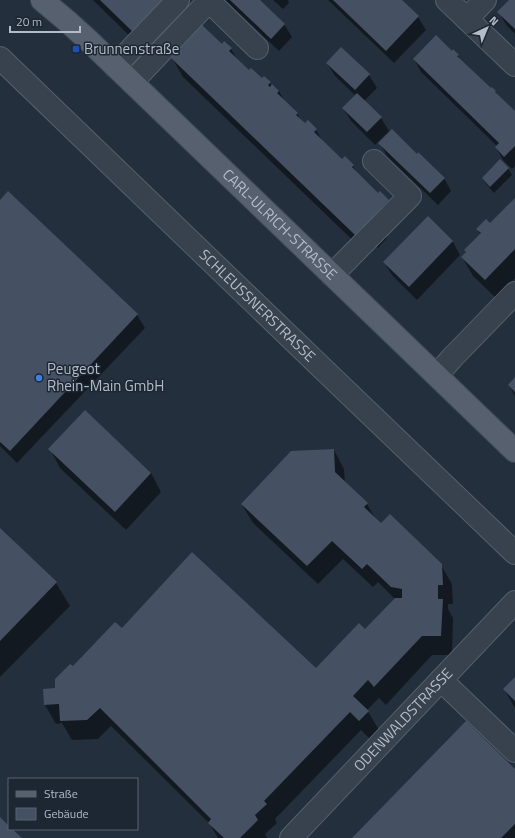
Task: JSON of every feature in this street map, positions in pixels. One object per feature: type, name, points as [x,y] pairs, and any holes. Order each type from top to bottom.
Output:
[{"type":"main road","name":"CARL-ULRICH-STRASSE","points":[[42,0],[67,21],[132,82],[515,451]]},
{"type":"street","points":[[115,66],[178,0]]},
{"type":"street","points":[[447,0],[515,66]]},
{"type":"street","points":[[467,19],[484,0]]},
{"type":"street","points":[[132,82],[208,1],[257,48]]},
{"type":"street","name":"SCHLEUSSNERSTRASSE","points":[[0,58],[515,553]]},
{"type":"street","points":[[332,275],[410,196],[374,161]]},
{"type":"street","points":[[437,375],[515,293]]},
{"type":"street","name":"ODENWALDSTRASSE","points":[[291,838],[515,602]]},
{"type":"street","points":[[441,680],[515,751]]},
{"type":"building","points":[[100,0],[169,0],[135,34]]},
{"type":"building","points":[[230,0],[260,0],[285,24],[271,39]]},
{"type":"building","points":[[333,0],[402,0],[419,16],[386,51]]},
{"type":"building","points":[[509,0],[515,0],[515,29],[497,12]]},
{"type":"building","points":[[202,25],[222,44],[224,41],[232,48],[229,51],[249,70],[251,68],[262,78],[264,76],[271,82],[268,85],[270,87],[272,84],[279,91],[277,93],[298,113],[296,115],[305,123],[308,120],[317,129],[314,132],[342,159],[345,156],[354,165],[352,167],[378,193],[380,191],[389,200],[374,216],[378,219],[367,230],[363,227],[355,235],[171,58]]},
{"type":"building","points":[[436,35],[452,51],[453,49],[459,55],[457,56],[491,88],[492,87],[496,91],[495,92],[515,111],[515,146],[504,157],[495,147],[499,143],[413,59]]},
{"type":"building","points":[[341,47],[370,74],[355,90],[326,63]]},
{"type":"building","points":[[357,93],[382,117],[367,132],[342,108]]},
{"type":"building","points":[[392,129],[417,154],[418,152],[445,178],[430,193],[378,143]]},
{"type":"building","points":[[500,159],[509,168],[490,187],[482,178]]},
{"type":"building","name":"Peugeot Rhein-Main GmbH","points":[[8,191],[138,314],[10,451],[0,442],[0,200]]},
{"type":"building","points":[[515,198],[515,249],[485,280],[461,257],[466,252],[464,250],[481,233],[476,229],[486,219],[490,223]]},
{"type":"building","points":[[428,216],[453,241],[409,287],[383,262]]},
{"type":"building","points":[[515,377],[515,392],[508,385]]},
{"type":"building","points":[[85,410],[151,473],[115,512],[48,449]]},
{"type":"building","points":[[334,449],[335,472],[368,503],[364,507],[381,523],[390,514],[442,564],[443,585],[438,585],[438,599],[443,599],[441,636],[422,636],[374,687],[368,680],[353,696],[369,711],[359,721],[350,712],[264,801],[267,804],[255,815],[258,820],[240,838],[224,838],[208,823],[211,819],[100,708],[87,720],[60,721],[59,704],[44,705],[43,689],[55,688],[55,679],[70,664],[73,666],[115,622],[122,628],[192,552],[316,668],[359,623],[365,629],[395,598],[402,598],[402,589],[391,587],[367,564],[362,569],[332,541],[307,566],[241,504],[291,451]]},
{"type":"building","points":[[0,528],[57,582],[0,641]]},
{"type":"building","points":[[515,677],[515,701],[503,689]]},
{"type":"building","points":[[466,721],[515,769],[515,824],[501,838],[352,838]]},
{"type":"building","points":[[0,817],[8,825],[8,830],[13,830],[22,838],[0,838]]},
{"type":"place","name":"Brunnenstraße","points":[[76,49]]},
{"type":"place","name":"Peugeot Rhein-Main GmbH","points":[[39,378]]}]
